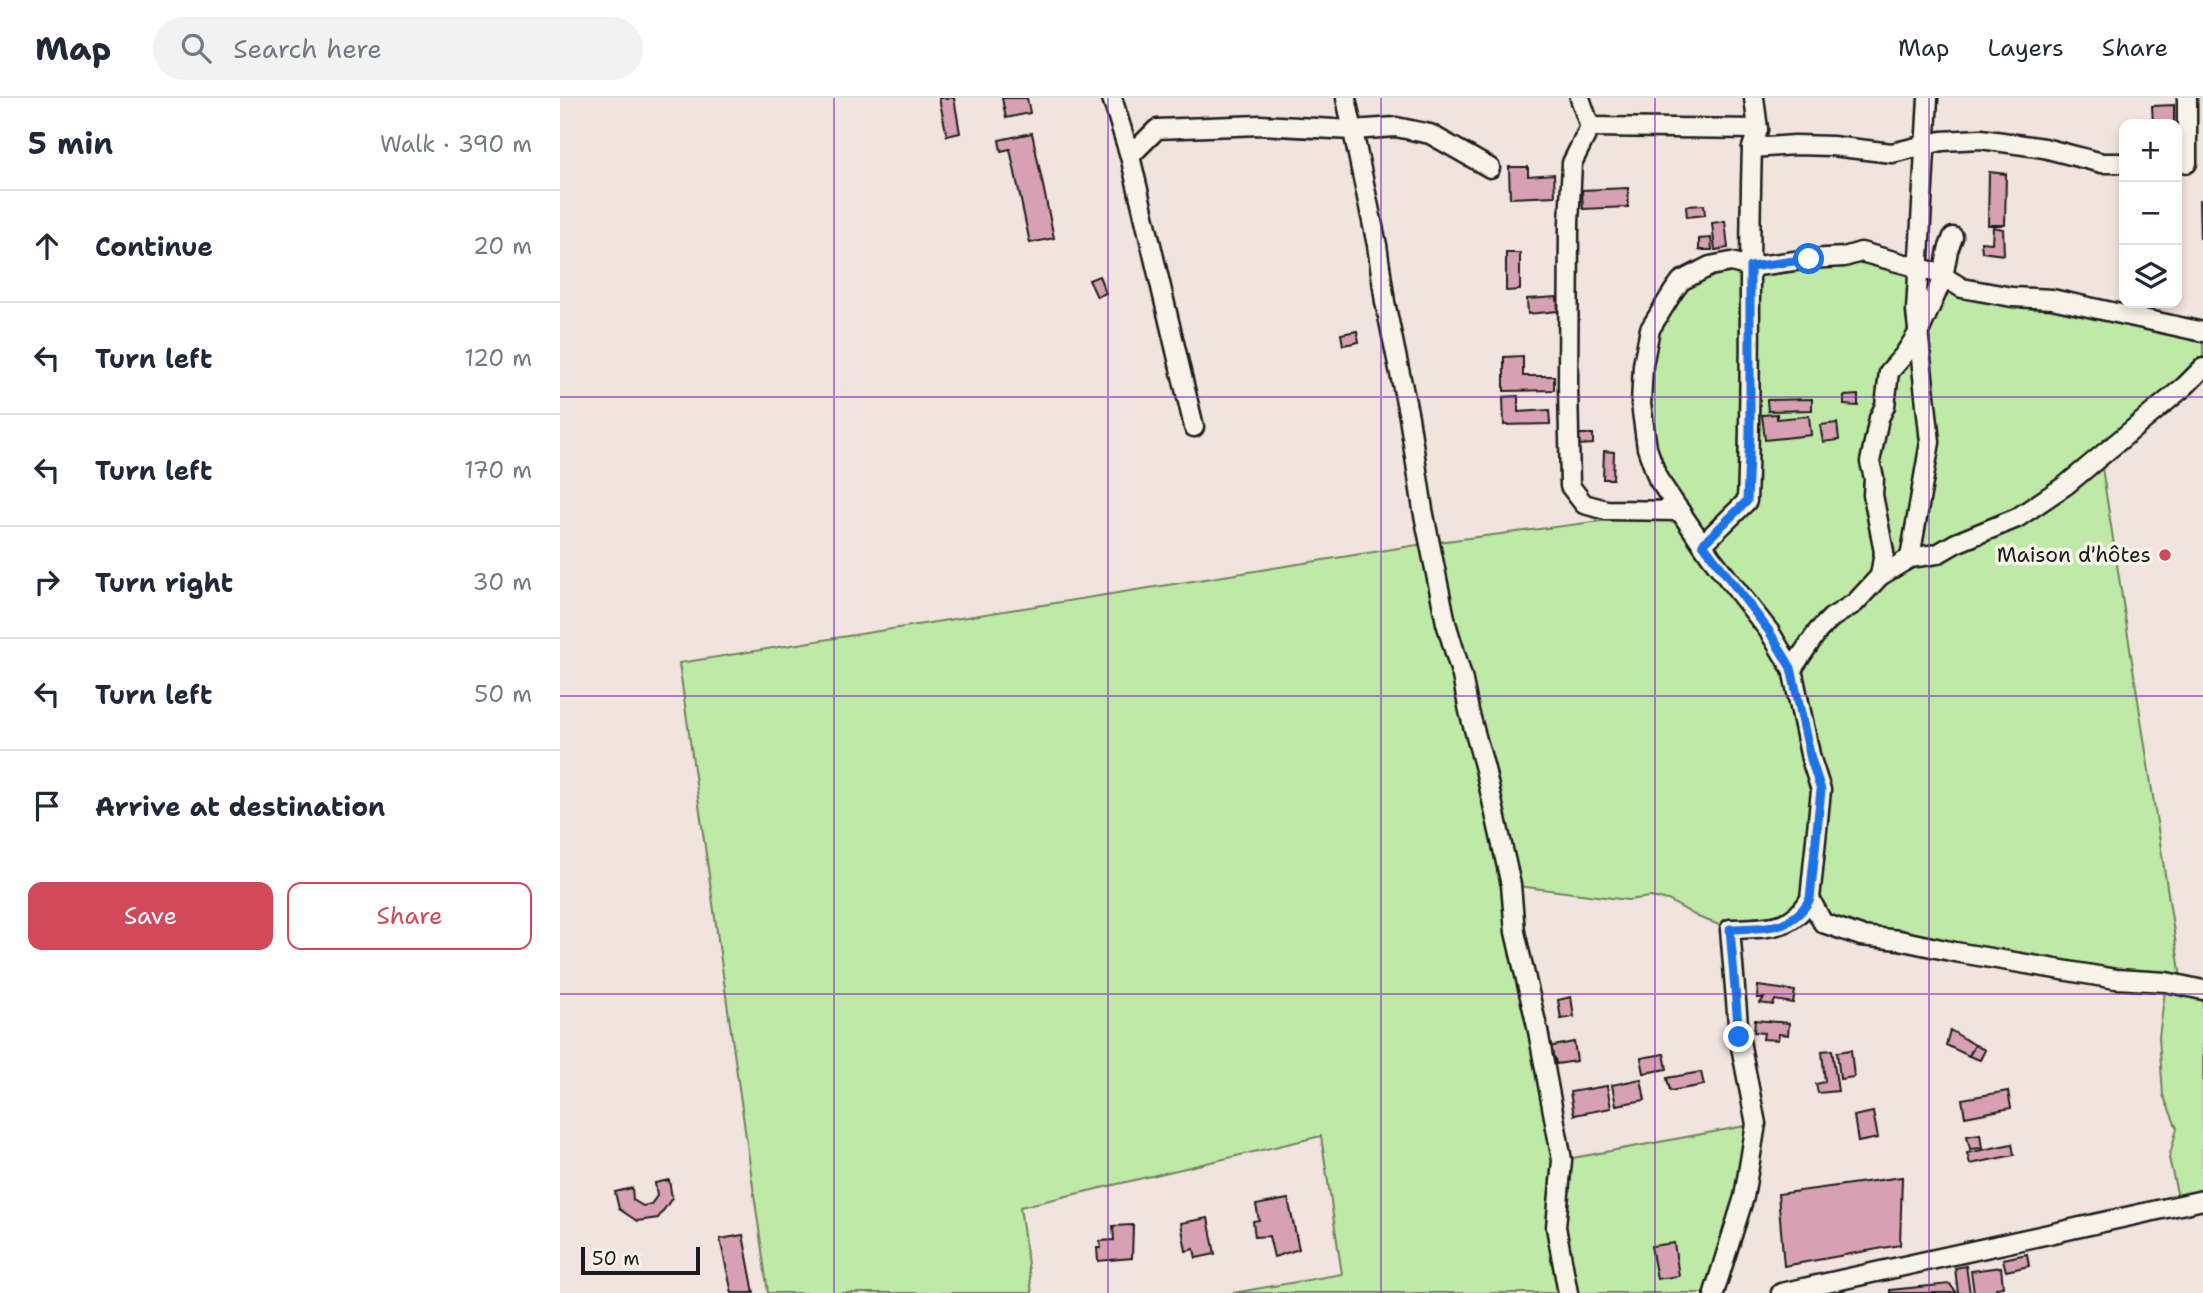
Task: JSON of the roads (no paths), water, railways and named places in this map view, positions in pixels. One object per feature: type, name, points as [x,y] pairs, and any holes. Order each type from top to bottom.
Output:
[{"type":"street","points":[[1112,98],[1130,156],[1194,427]]},
{"type":"street","points":[[1346,98],[1377,245],[1385,302],[1398,359],[1423,510],[1446,623],[1462,676],[1511,885],[1515,932],[1538,1031],[1562,1160],[1556,1227],[1569,1293]]},
{"type":"street","points":[[1580,98],[1590,127],[1572,163],[1569,223],[1570,486],[1584,504],[1606,510],[1680,511]]},
{"type":"street","points":[[1703,544],[1747,501],[1752,148],[1758,129],[1754,98]]},
{"type":"street","points":[[1910,558],[1930,442],[1916,311],[1928,98]]},
{"type":"street","points":[[2187,98],[2189,163]]},
{"type":"street","points":[[1130,156],[1157,129],[1260,125],[1352,130],[1396,127],[1430,134],[1490,168]]},
{"type":"street","points":[[1590,127],[1758,129]]},
{"type":"street","points":[[1752,148],[1832,146],[1892,153],[1942,141],[1982,139],[2044,148],[2102,163],[2119,163]]},
{"type":"street","points":[[1880,576],[1884,552],[1873,495],[1874,478],[1870,462],[1879,418],[1885,407],[1889,372],[1905,355],[1919,332],[1944,278],[1953,237]]},
{"type":"street","points":[[1714,1293],[1744,1197],[1756,1124],[1739,1037],[1730,929],[1786,924],[1802,913],[1810,899],[1821,790],[1811,759],[1791,668],[1769,631],[1658,479],[1647,448],[1641,404],[1643,365],[1650,329],[1682,281],[1710,266],[1731,262],[1750,267],[1844,257],[1861,252],[1938,273],[1962,288],[2052,299],[2203,332]]},
{"type":"street","points":[[1791,668],[1818,631],[1831,618],[1855,603],[1880,576],[1910,558],[1937,554],[1956,543],[2017,518],[2066,485],[2203,368]]},
{"type":"street","points":[[1810,899],[1823,923],[1861,936],[1899,940],[2116,979],[2166,982],[2203,990]]},
{"type":"street","points":[[1781,1293],[2203,1200]]},
{"type":"street","points":[[1863,1275],[1864,1293]]},
{"type":"place","name":"Maison d'hôtes","points":[[2165,555]]}]
